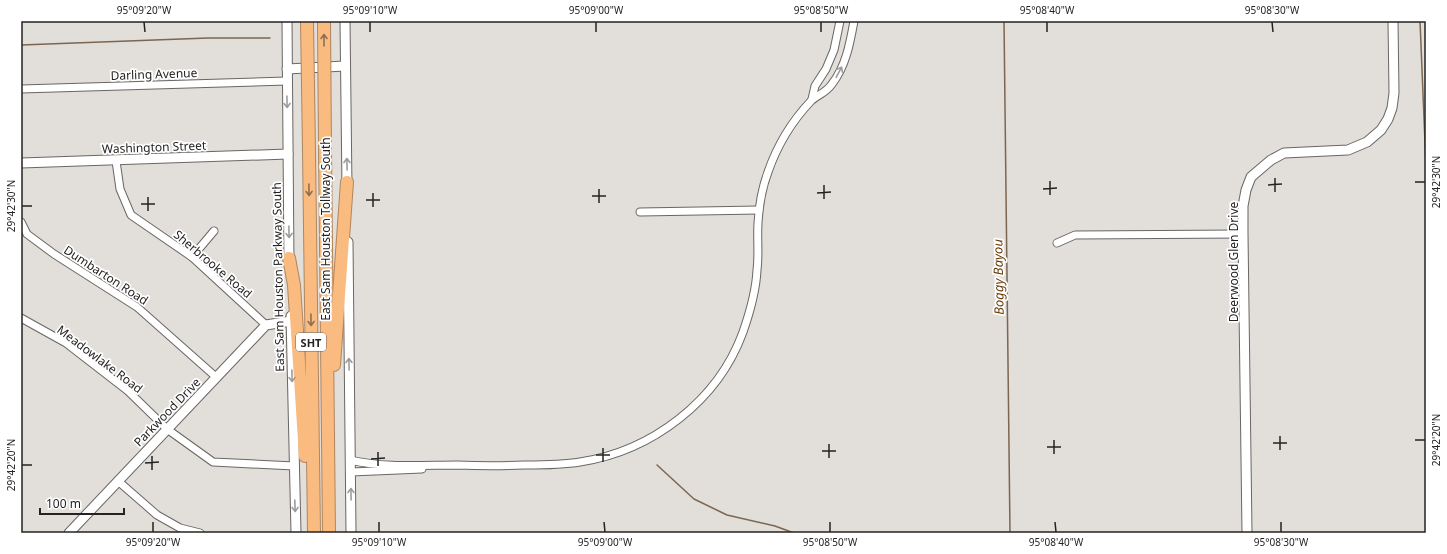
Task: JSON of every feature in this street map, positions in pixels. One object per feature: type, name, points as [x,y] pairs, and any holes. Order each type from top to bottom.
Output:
[{"type":"highway","name":"East Sam Houston Tollway South","points":[[307,21],[314,533]]},
{"type":"highway","name":"East Sam Houston Tollway South","points":[[324,21],[329,533]]},
{"type":"highway","points":[[329,438],[347,182]]},
{"type":"highway","points":[[289,258],[294,285],[305,460],[313,478]]},
{"type":"street","name":"East Sam Houston Parkway South","points":[[287,21],[289,258],[296,533]]},
{"type":"street","points":[[345,21],[351,533]]},
{"type":"street","points":[[812,99],[815,86],[826,69],[834,50],[840,21]]},
{"type":"street","points":[[350,460],[373,463],[474,466],[566,464],[597,459],[640,444],[664,430],[685,414],[704,396],[718,379],[735,351],[743,332],[753,299],[757,276],[759,210],[768,172],[790,127],[812,99],[828,90],[838,75],[847,55],[854,21]]},
{"type":"street","name":"Deerwood Glen Drive","points":[[1247,533],[1243,234],[1243,206],[1246,190],[1251,177],[1271,160],[1284,153],[1348,150],[1367,142],[1381,130],[1392,108],[1394,93],[1393,21]]},
{"type":"street","points":[[287,68],[346,66]]},
{"type":"street","name":"Darling Avenue","points":[[21,89],[287,80]]},
{"type":"street","name":"Washington Street","points":[[21,163],[288,154]]},
{"type":"street","name":"Sherbrooke Road","points":[[116,160],[120,189],[131,215],[192,257],[266,325]]},
{"type":"street","points":[[640,212],[759,210]]},
{"type":"street","name":"Dumbarton Road","points":[[21,222],[26,234],[54,254],[137,307],[216,377]]},
{"type":"street","points":[[192,257],[214,231]]},
{"type":"street","points":[[1056,243],[1075,235],[1243,234]]},
{"type":"street","name":"Meadowlake Road","points":[[21,318],[66,343],[128,391],[167,429],[213,462],[294,466]]},
{"type":"street","points":[[266,325],[291,321]]},
{"type":"street","name":"Parkwood Drive","points":[[69,533],[266,325]]},
{"type":"street","points":[[351,472],[458,468],[474,466]]},
{"type":"street","points":[[118,481],[157,515],[180,528],[200,533]]},
{"type":"waterway","name":"Boggy Bayou","points":[[1004,21],[1010,533]]},
{"type":"waterway","points":[[1420,21],[1426,167]]},
{"type":"waterway","points":[[21,45],[208,38],[270,38]]},
{"type":"waterway","points":[[657,465],[694,499],[727,515],[775,526],[794,533]]}]
